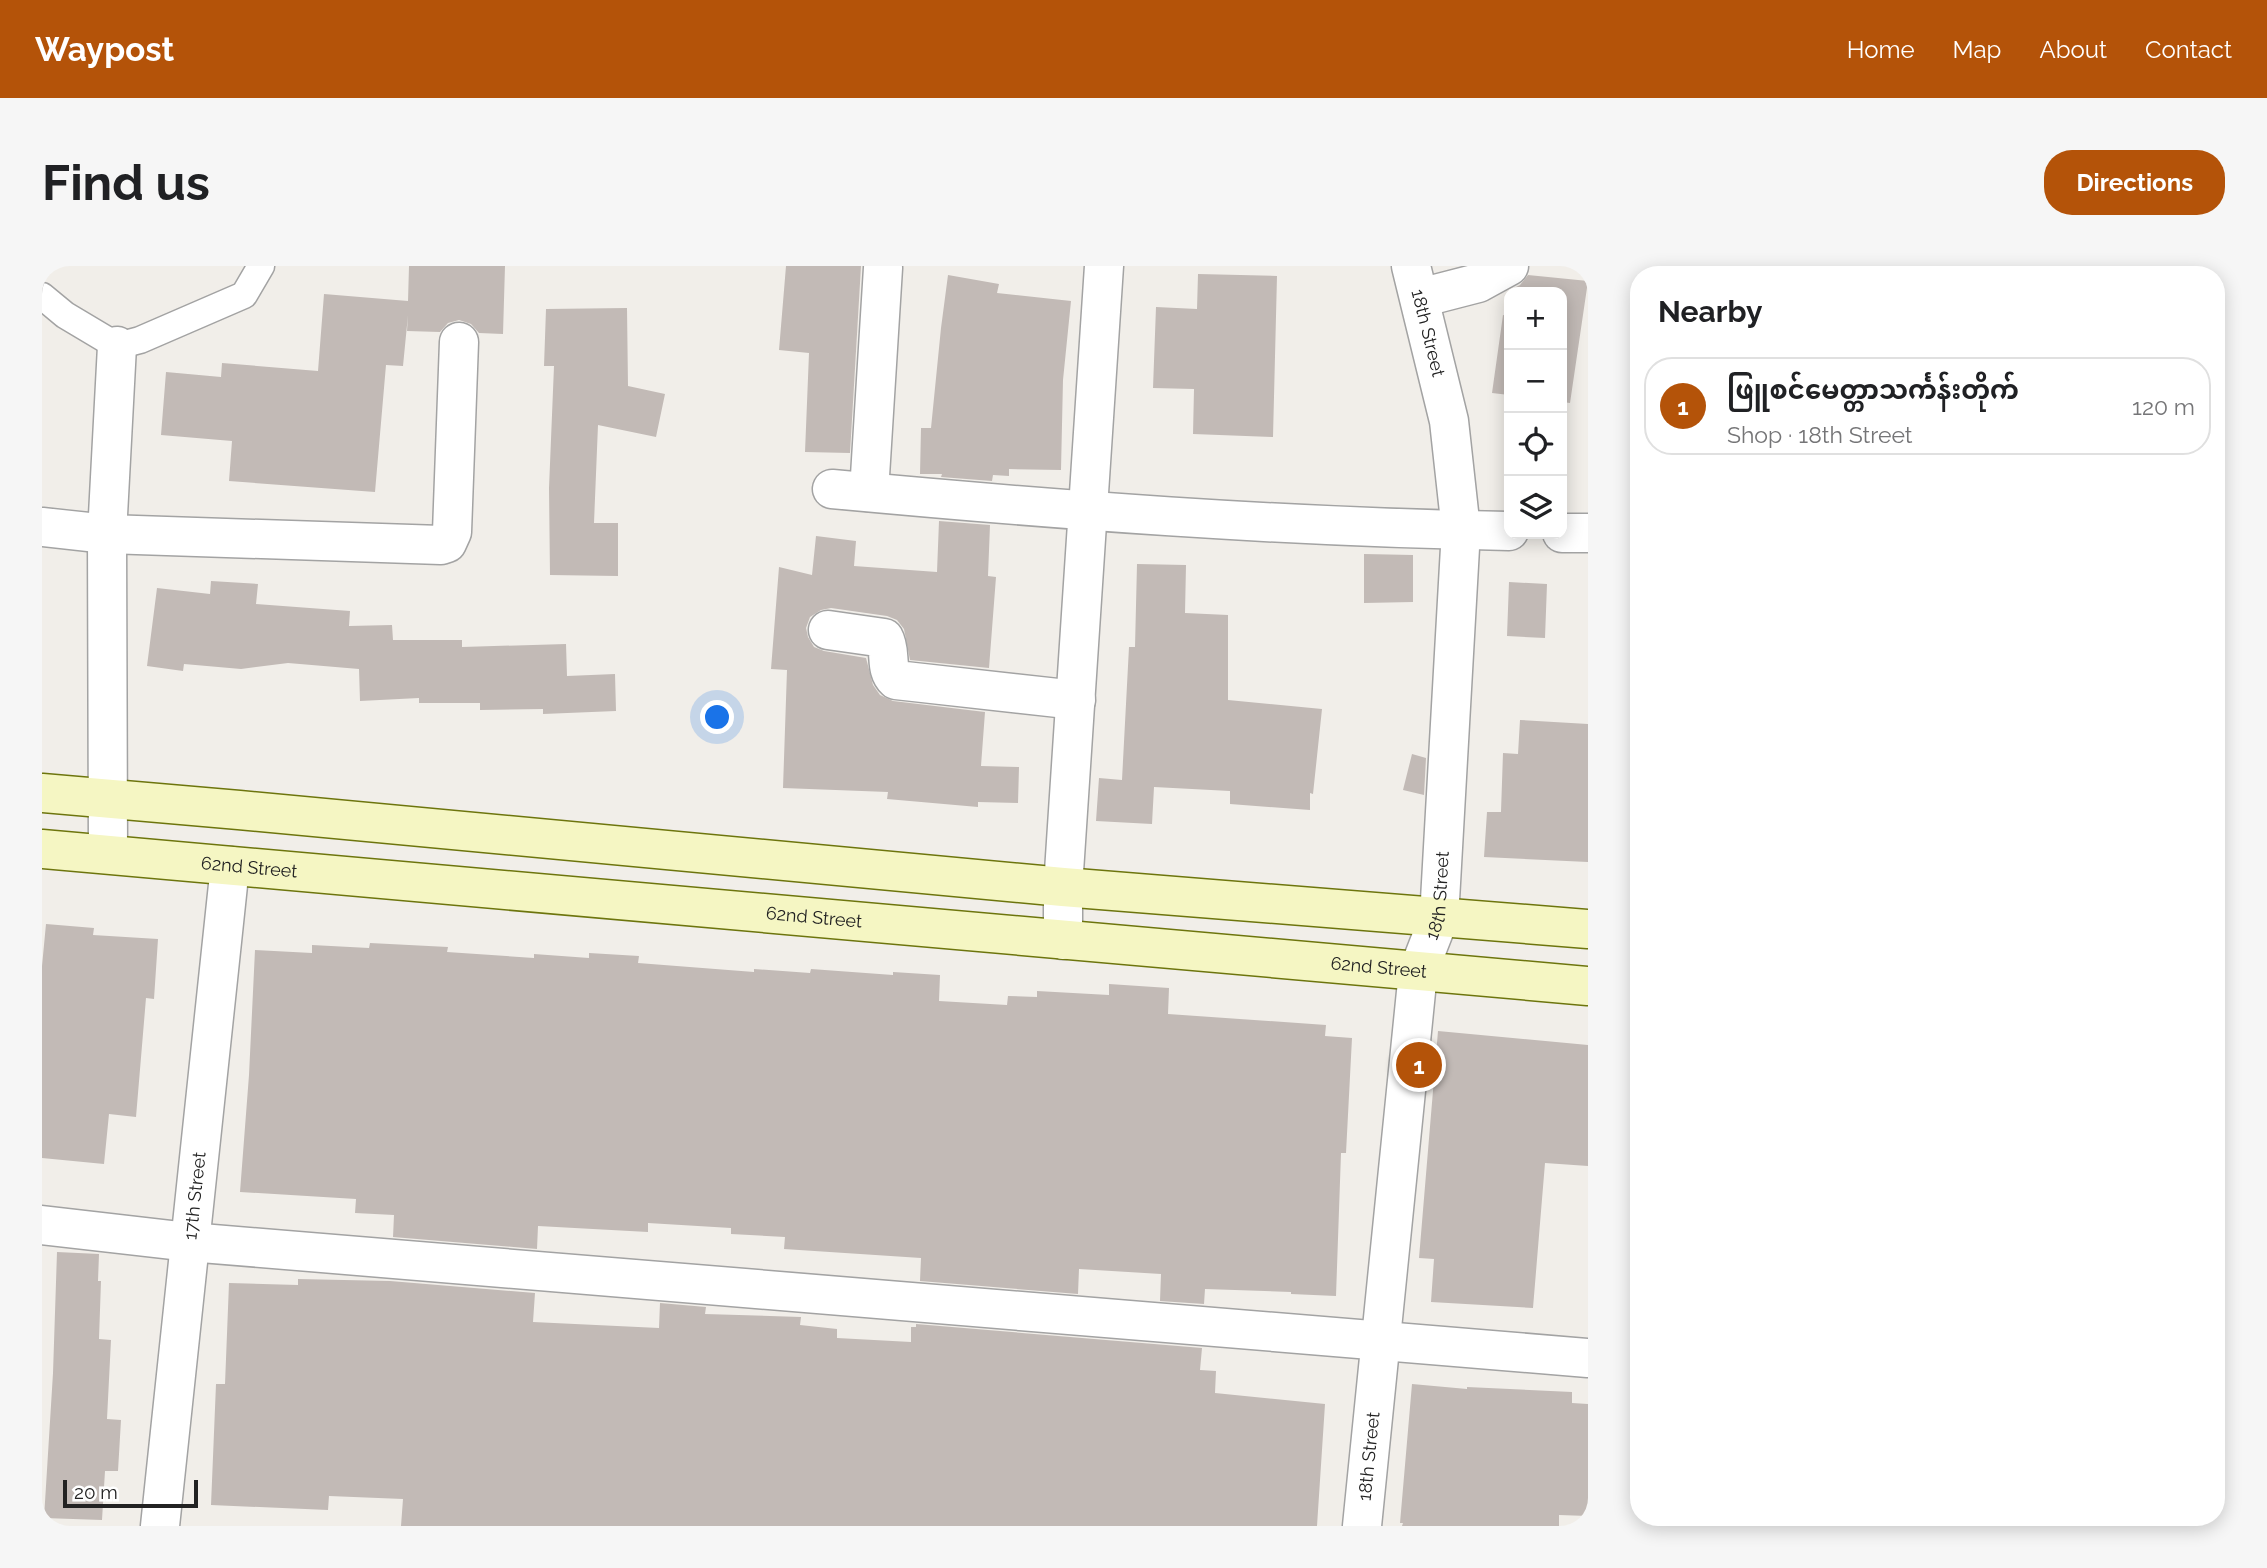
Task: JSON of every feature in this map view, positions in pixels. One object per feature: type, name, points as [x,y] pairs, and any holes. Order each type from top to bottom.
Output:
[{"type":"main road","points":[[42,793],[1063,887],[1588,929]]},
{"type":"main road","name":"62nd Street","points":[[42,849],[1588,986]]},
{"type":"street","points":[[1063,940],[1063,887],[1104,266]]},
{"type":"street","points":[[1416,282],[1478,283],[1509,266]]},
{"type":"street","points":[[883,268],[850,491],[1088,510],[1504,531]]},
{"type":"street","name":"18th Street","points":[[1362,1526],[1418,972],[1439,918],[1461,530],[1449,421],[1416,282]]},
{"type":"street","points":[[42,527],[107,534],[441,545],[447,543],[452,532],[459,342]]},
{"type":"street","points":[[108,854],[107,534],[117,346]]},
{"type":"street","points":[[1567,533],[1588,533]]},
{"type":"street","points":[[828,630],[884,638],[890,674],[896,680],[1076,700]]},
{"type":"street","name":"17th Street","points":[[160,1526],[230,866]]},
{"type":"street","points":[[42,1225],[189,1242],[1588,1359]]},
{"type":"lane","points":[[42,296],[65,315],[117,346],[140,340],[244,295],[261,266]]},
{"type":"building","points":[[409,266],[505,266],[503,334],[479,333],[471,324],[459,320],[448,323],[440,332],[407,331],[408,315],[403,366],[386,365],[375,492],[229,481],[232,441],[161,435],[166,372],[221,377],[222,363],[318,371],[324,294],[408,301]]},
{"type":"building","points":[[786,266],[861,266],[850,453],[805,452],[809,353],[779,350]]},
{"type":"building","points":[[1198,274],[1277,276],[1273,437],[1193,434],[1194,389],[1153,388],[1156,307],[1197,309]]},
{"type":"building","points":[[948,275],[999,284],[997,293],[1071,301],[1063,380],[1061,470],[1009,469],[1009,476],[993,475],[992,481],[941,477],[942,474],[920,474],[921,428],[931,428]]},
{"type":"building","points":[[1528,275],[1588,281],[1570,403],[1567,403],[1567,287],[1516,287]]},
{"type":"building","points":[[627,308],[628,386],[665,394],[656,437],[598,425],[594,523],[618,523],[618,576],[550,575],[549,488],[554,366],[544,366],[546,309]]},
{"type":"building","points":[[1503,315],[1504,394],[1492,393]]},
{"type":"building","points":[[939,521],[990,525],[988,576],[996,577],[989,668],[910,660],[904,629],[897,620],[887,616],[831,608],[821,610],[810,617],[806,628],[808,637],[814,647],[824,651],[866,658],[873,685],[880,695],[893,701],[985,712],[981,766],[1019,767],[1018,803],[978,802],[978,807],[887,799],[888,792],[783,788],[787,670],[771,669],[779,567],[812,575],[816,536],[856,541],[854,566],[937,572]]},
{"type":"building","points":[[1364,554],[1413,555],[1413,602],[1364,603]]},
{"type":"building","points":[[1137,564],[1186,565],[1185,613],[1228,615],[1228,700],[1322,709],[1310,810],[1230,804],[1230,791],[1154,787],[1152,824],[1096,821],[1099,778],[1122,780],[1129,647],[1135,647]]},
{"type":"building","points":[[211,581],[258,584],[256,604],[350,611],[349,626],[392,625],[393,640],[462,640],[462,647],[566,644],[567,676],[615,674],[616,711],[543,714],[543,709],[480,710],[480,703],[419,703],[419,698],[360,701],[359,669],[288,663],[241,669],[184,664],[183,671],[147,666],[157,588],[210,594]]},
{"type":"building","points":[[1509,582],[1547,584],[1545,638],[1507,636]]},
{"type":"building","points":[[1520,720],[1588,724],[1588,862],[1484,857],[1487,812],[1501,812],[1503,753],[1518,754]]},
{"type":"building","points":[[1412,754],[1426,758],[1424,795],[1403,790]]},
{"type":"building","points":[[46,924],[94,928],[93,935],[158,939],[154,999],[146,998],[136,1117],[109,1114],[104,1164],[42,1158],[42,966]]},
{"type":"building","points":[[370,943],[448,947],[447,952],[534,958],[534,954],[589,958],[589,953],[639,956],[638,963],[754,972],[754,969],[810,973],[811,969],[893,975],[893,972],[940,975],[939,1001],[1007,1005],[1008,996],[1037,997],[1037,991],[1109,995],[1109,984],[1169,988],[1168,1014],[1326,1025],[1325,1036],[1352,1038],[1346,1153],[1341,1153],[1336,1296],[1205,1289],[1204,1304],[1160,1301],[1161,1274],[1079,1269],[1078,1294],[920,1281],[921,1258],[784,1249],[785,1237],[731,1234],[731,1228],[648,1223],[648,1232],[538,1226],[537,1249],[393,1237],[394,1215],[355,1213],[356,1199],[240,1192],[255,950],[312,953],[312,945],[369,948]]},
{"type":"building","points":[[1438,1031],[1588,1045],[1588,1166],[1545,1163],[1533,1308],[1431,1302],[1434,1259],[1419,1258]]},
{"type":"building","points":[[57,1252],[99,1254],[99,1339],[111,1340],[107,1419],[121,1420],[118,1471],[105,1471],[102,1520],[44,1518]]},
{"type":"building","points":[[298,1279],[390,1281],[535,1293],[533,1322],[659,1328],[660,1303],[706,1307],[705,1314],[801,1317],[800,1325],[837,1329],[837,1338],[911,1342],[911,1327],[916,1327],[916,1324],[1202,1348],[1200,1370],[1216,1371],[1215,1393],[1325,1404],[1317,1526],[401,1526],[403,1499],[329,1496],[328,1510],[211,1505],[216,1384],[225,1384],[229,1283],[298,1285]]},
{"type":"building","points":[[1412,1384],[1467,1389],[1572,1392],[1572,1403],[1588,1404],[1588,1516],[1559,1515],[1559,1526],[1402,1526],[1403,1523],[1400,1523]]},
{"type":"place","name":"ဖြူစင်မေတ္တာသင်္ကန်းတိုက်","points":[[1419,1065]]}]
